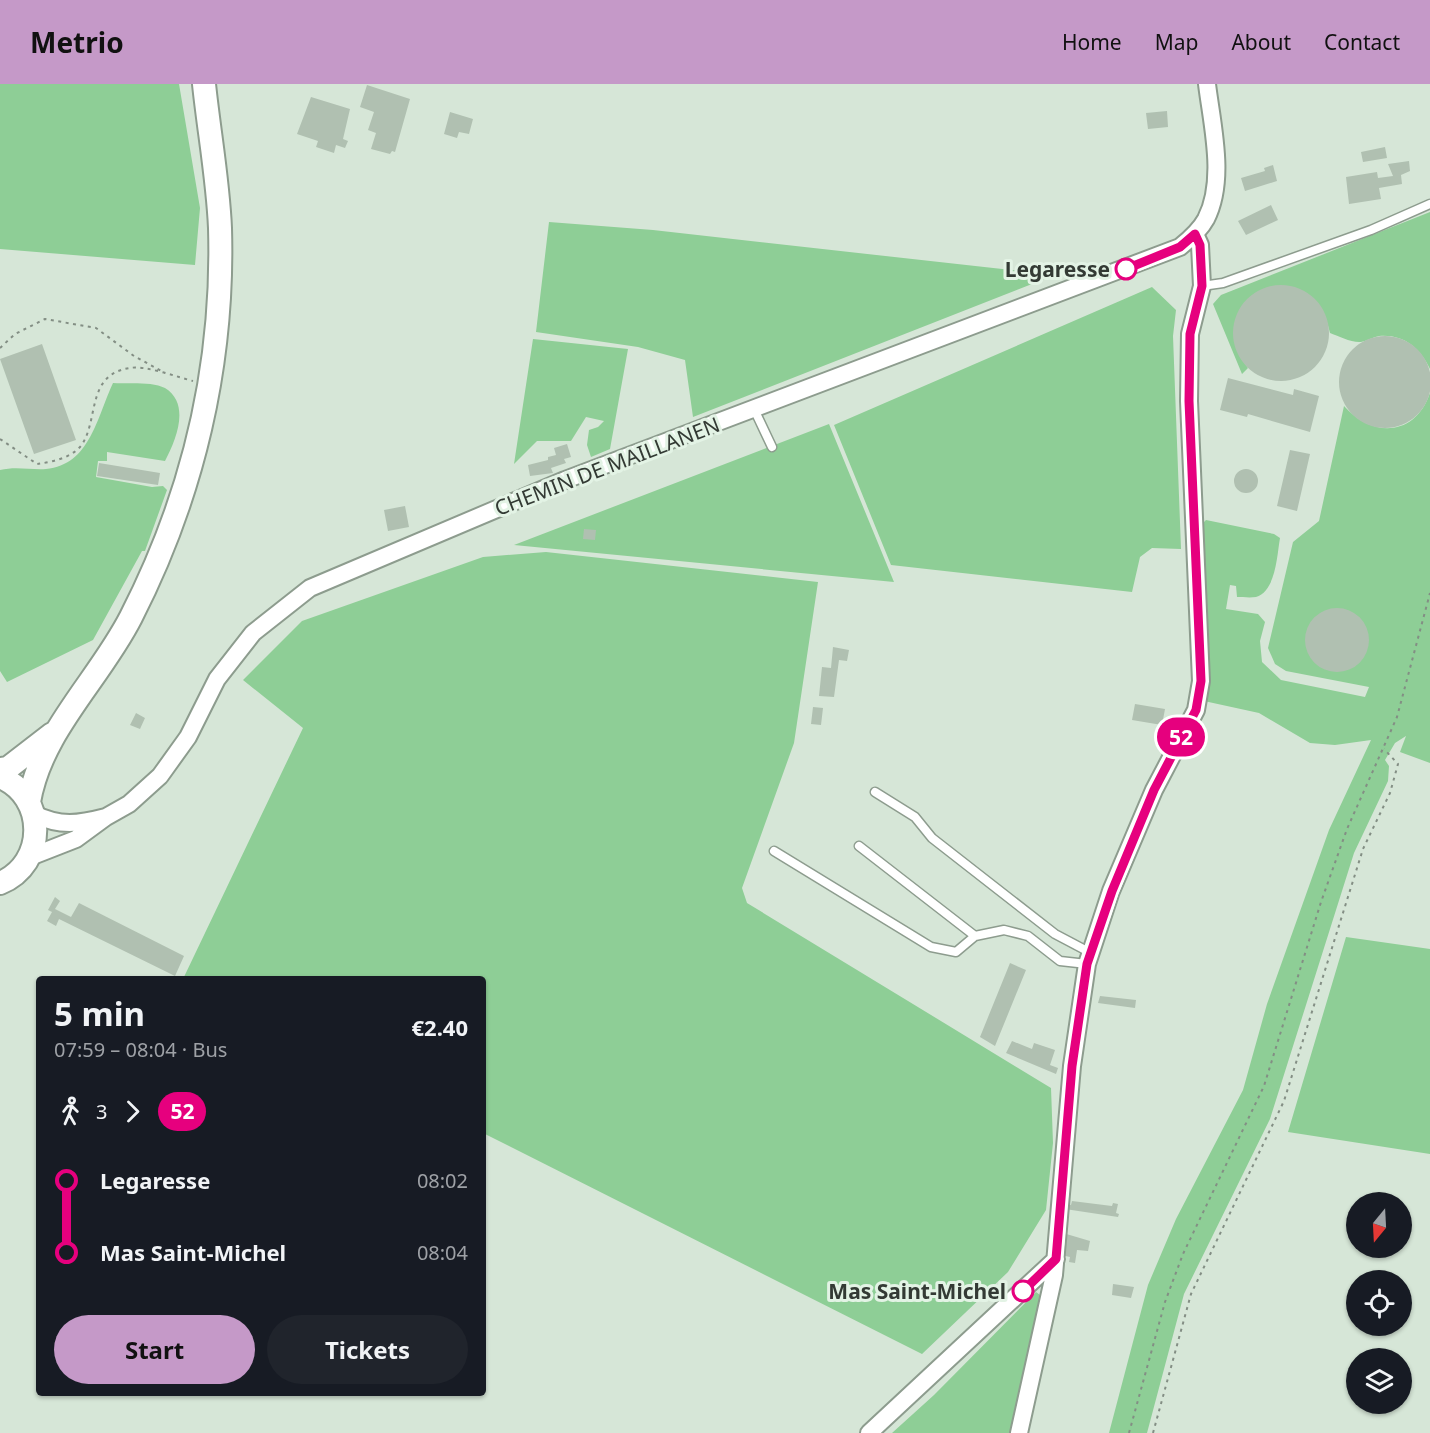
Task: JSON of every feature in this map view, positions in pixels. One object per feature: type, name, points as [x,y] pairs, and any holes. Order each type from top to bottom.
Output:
[{"type":"main road","points":[[1,888],[30,857],[35,843],[31,808],[33,780],[58,729],[124,632],[153,575],[197,452],[210,385],[220,283],[219,226],[204,84]]},
{"type":"main road","points":[[0,769],[8,768],[43,743],[58,729]]},
{"type":"main road","points":[[0,777],[19,789],[31,808]]},
{"type":"street","points":[[1019,1433],[1056,1259],[1072,1066],[1089,958],[1112,891],[1154,790],[1196,710],[1201,681],[1189,401],[1190,334],[1202,286],[1200,245],[1195,234],[1206,219],[1212,202],[1215,177],[1207,84]]},
{"type":"street","name":"CHEMIN DE MAILLANEN","points":[[30,857],[76,839],[129,804],[160,776],[188,737],[217,679],[253,633],[310,588],[565,480],[1148,261],[1180,247],[1195,234]]},
{"type":"street","points":[[31,808],[54,824],[78,824],[106,818]]},
{"type":"street","points":[[868,1433],[1056,1259]]},
{"type":"lane","points":[[1202,286],[1234,279],[1371,230],[1430,204]]},
{"type":"lane","points":[[754,409],[772,447]]},
{"type":"lane","points":[[875,792],[915,817],[932,838],[1089,958]]},
{"type":"lane","points":[[859,846],[975,936]]},
{"type":"lane","points":[[774,851],[932,947],[956,952],[975,936],[1004,930],[1028,936],[1060,961],[1089,958]]},
{"type":"path","points":[[0,348],[15,334],[45,319],[96,328],[134,356],[167,375]]},
{"type":"path","points":[[0,439],[36,464],[59,461],[84,442],[95,399],[102,385],[113,374],[131,367],[210,385]]},
{"type":"path","points":[[1129,1433],[1165,1302],[1193,1233],[1264,1086],[1321,902],[1347,829],[1397,717],[1430,593]]},
{"type":"path","points":[[1153,1433],[1191,1294],[1284,1101],[1363,849],[1390,793],[1398,764],[1384,749]]},
{"type":"green space","points":[[0,84],[179,84],[200,208],[195,265],[0,249]]},
{"type":"green space","points":[[1430,212],[1430,369],[1416,349],[1396,337],[1379,336],[1357,342],[1330,333],[1319,306],[1302,291],[1283,286],[1263,290],[1247,301],[1237,319],[1236,342],[1248,368],[1242,374],[1213,304],[1221,295]]},
{"type":"green space","points":[[549,222],[653,230],[1055,275],[693,417],[685,360],[638,347],[536,332]]},
{"type":"green space","points":[[1152,287],[1176,310],[1173,336],[1181,549],[1152,548],[1140,557],[1132,592],[891,565],[834,425]]},
{"type":"green space","points":[[533,339],[628,349],[610,449],[591,457],[587,445],[589,430],[598,427],[604,421],[586,417],[571,441],[537,441],[514,464]]},
{"type":"green space","points":[[113,383],[147,384],[165,388],[178,403],[179,423],[165,461],[107,452],[107,461],[98,461],[96,477],[152,487],[163,486],[167,490],[145,551],[142,551],[93,640],[7,682],[0,671],[0,470],[46,469],[61,466],[73,459],[90,437]]},
{"type":"green space","points":[[1430,393],[1430,763],[1400,752],[1406,736],[1395,743],[1385,760],[1389,766],[1388,781],[1354,853],[1270,1119],[1184,1294],[1147,1433],[1109,1433],[1148,1285],[1176,1219],[1243,1090],[1267,1004],[1329,830],[1371,740],[1335,745],[1310,743],[1259,713],[1204,701],[1201,525],[1206,520],[1274,534],[1280,538],[1274,572],[1268,588],[1256,597],[1237,597],[1236,586],[1230,585],[1226,609],[1258,614],[1265,622],[1260,641],[1262,662],[1281,680],[1365,697],[1369,687],[1286,671],[1275,664],[1268,648],[1293,542],[1319,521],[1344,406],[1367,424],[1380,428],[1392,428],[1404,425],[1414,418],[1423,408]]},
{"type":"green space","points":[[829,424],[894,582],[514,545]]},
{"type":"green space","points":[[546,552],[818,582],[794,743],[742,888],[747,903],[1051,1088],[1053,1143],[1046,1210],[1008,1272],[922,1354],[486,1135],[486,976],[184,976],[303,728],[243,680],[302,621],[483,557]]},
{"type":"green space","points":[[1346,937],[1430,949],[1430,1154],[1288,1132]]},
{"type":"green space","points":[[1036,1292],[1044,1298],[1011,1433],[892,1433],[934,1395]]},
{"type":"building","points":[[367,85],[410,99],[395,152],[392,151],[390,154],[371,149],[376,133],[368,130],[374,112],[360,107]]},
{"type":"building","points":[[311,97],[350,109],[343,139],[348,141],[345,148],[336,145],[334,153],[316,147],[318,141],[297,134]]},
{"type":"building","points":[[1167,111],[1168,127],[1148,129],[1146,113]]},
{"type":"building","points":[[450,112],[473,119],[469,134],[459,132],[457,138],[444,134]]},
{"type":"building","points":[[1385,147],[1387,158],[1363,162],[1361,152]]},
{"type":"building","points":[[1409,161],[1410,171],[1401,175],[1402,184],[1379,188],[1381,199],[1349,204],[1346,177],[1377,172],[1378,178],[1393,176],[1388,164]]},
{"type":"building","points":[[1273,165],[1277,181],[1245,191],[1241,178],[1265,171],[1264,168]]},
{"type":"building","points":[[1271,205],[1278,220],[1246,235],[1238,221]]},
{"type":"building","points":[[1281,285],[1299,289],[1315,299],[1325,315],[1329,333],[1325,351],[1315,367],[1299,377],[1281,381],[1263,377],[1247,367],[1237,351],[1233,333],[1237,315],[1247,299],[1263,289]]},
{"type":"building","points":[[1385,336],[1403,339],[1418,349],[1428,364],[1431,382],[1428,400],[1418,415],[1403,425],[1385,428],[1367,425],[1352,415],[1342,400],[1339,382],[1342,364],[1352,349],[1367,339]]},
{"type":"building","points":[[42,344],[76,440],[34,454],[0,359]]},
{"type":"building","points":[[1228,378],[1293,395],[1294,389],[1319,396],[1310,432],[1248,414],[1247,417],[1220,410]]},
{"type":"building","points":[[567,444],[571,457],[564,459],[566,463],[551,468],[553,473],[530,476],[528,465],[548,460],[548,457],[556,455],[554,448]]},
{"type":"building","points":[[1290,450],[1310,454],[1297,511],[1277,506]]},
{"type":"building","points":[[99,463],[160,473],[158,485],[97,476]]},
{"type":"building","points":[[1246,469],[1255,472],[1258,481],[1255,490],[1246,493],[1237,490],[1234,481],[1237,472]]},
{"type":"building","points":[[405,506],[409,527],[388,531],[384,510]]},
{"type":"building","points":[[584,529],[596,530],[595,540],[583,539]]},
{"type":"building","points":[[1331,608],[1343,608],[1360,617],[1367,628],[1369,640],[1367,652],[1360,663],[1343,672],[1331,672],[1319,667],[1310,658],[1305,646],[1305,634],[1310,622],[1319,613]]},
{"type":"building","points":[[833,647],[849,650],[847,661],[839,660],[834,697],[819,696],[822,667],[831,668]]},
{"type":"building","points":[[1135,704],[1165,709],[1162,725],[1132,720]]},
{"type":"building","points":[[813,707],[823,708],[821,725],[811,724]]},
{"type":"building","points":[[136,713],[145,718],[140,729],[130,725]]},
{"type":"building","points":[[55,897],[60,901],[55,909],[71,917],[79,903],[184,956],[175,976],[59,919],[56,926],[47,921],[52,912],[48,910]]},
{"type":"building","points":[[1010,963],[1026,970],[995,1046],[980,1037]]},
{"type":"building","points":[[1100,996],[1136,1000],[1135,1008],[1098,1003]]},
{"type":"building","points":[[1012,1041],[1032,1049],[1034,1043],[1055,1050],[1050,1065],[1058,1068],[1056,1074],[1006,1053]]},
{"type":"building","points":[[1072,1201],[1112,1206],[1113,1203],[1118,1204],[1116,1213],[1119,1214],[1118,1217],[1065,1209],[1066,1204],[1071,1205]]},
{"type":"building","points":[[1063,1233],[1090,1241],[1088,1251],[1077,1250],[1075,1263],[1069,1262],[1070,1257],[1061,1255]]},
{"type":"building","points":[[1113,1284],[1134,1287],[1131,1298],[1112,1295]]},
{"type":"bus line","name":"52","points":[[1023,1291],[1056,1259],[1072,1066],[1087,964],[1112,891],[1154,790],[1196,710],[1201,681],[1189,401],[1190,334],[1202,286],[1200,245],[1195,234],[1180,247],[1126,269]]},
{"type":"place","name":"Legaresse","points":[[1126,269]]},
{"type":"place","name":"Mas Saint-Michel","points":[[1023,1291]]}]
